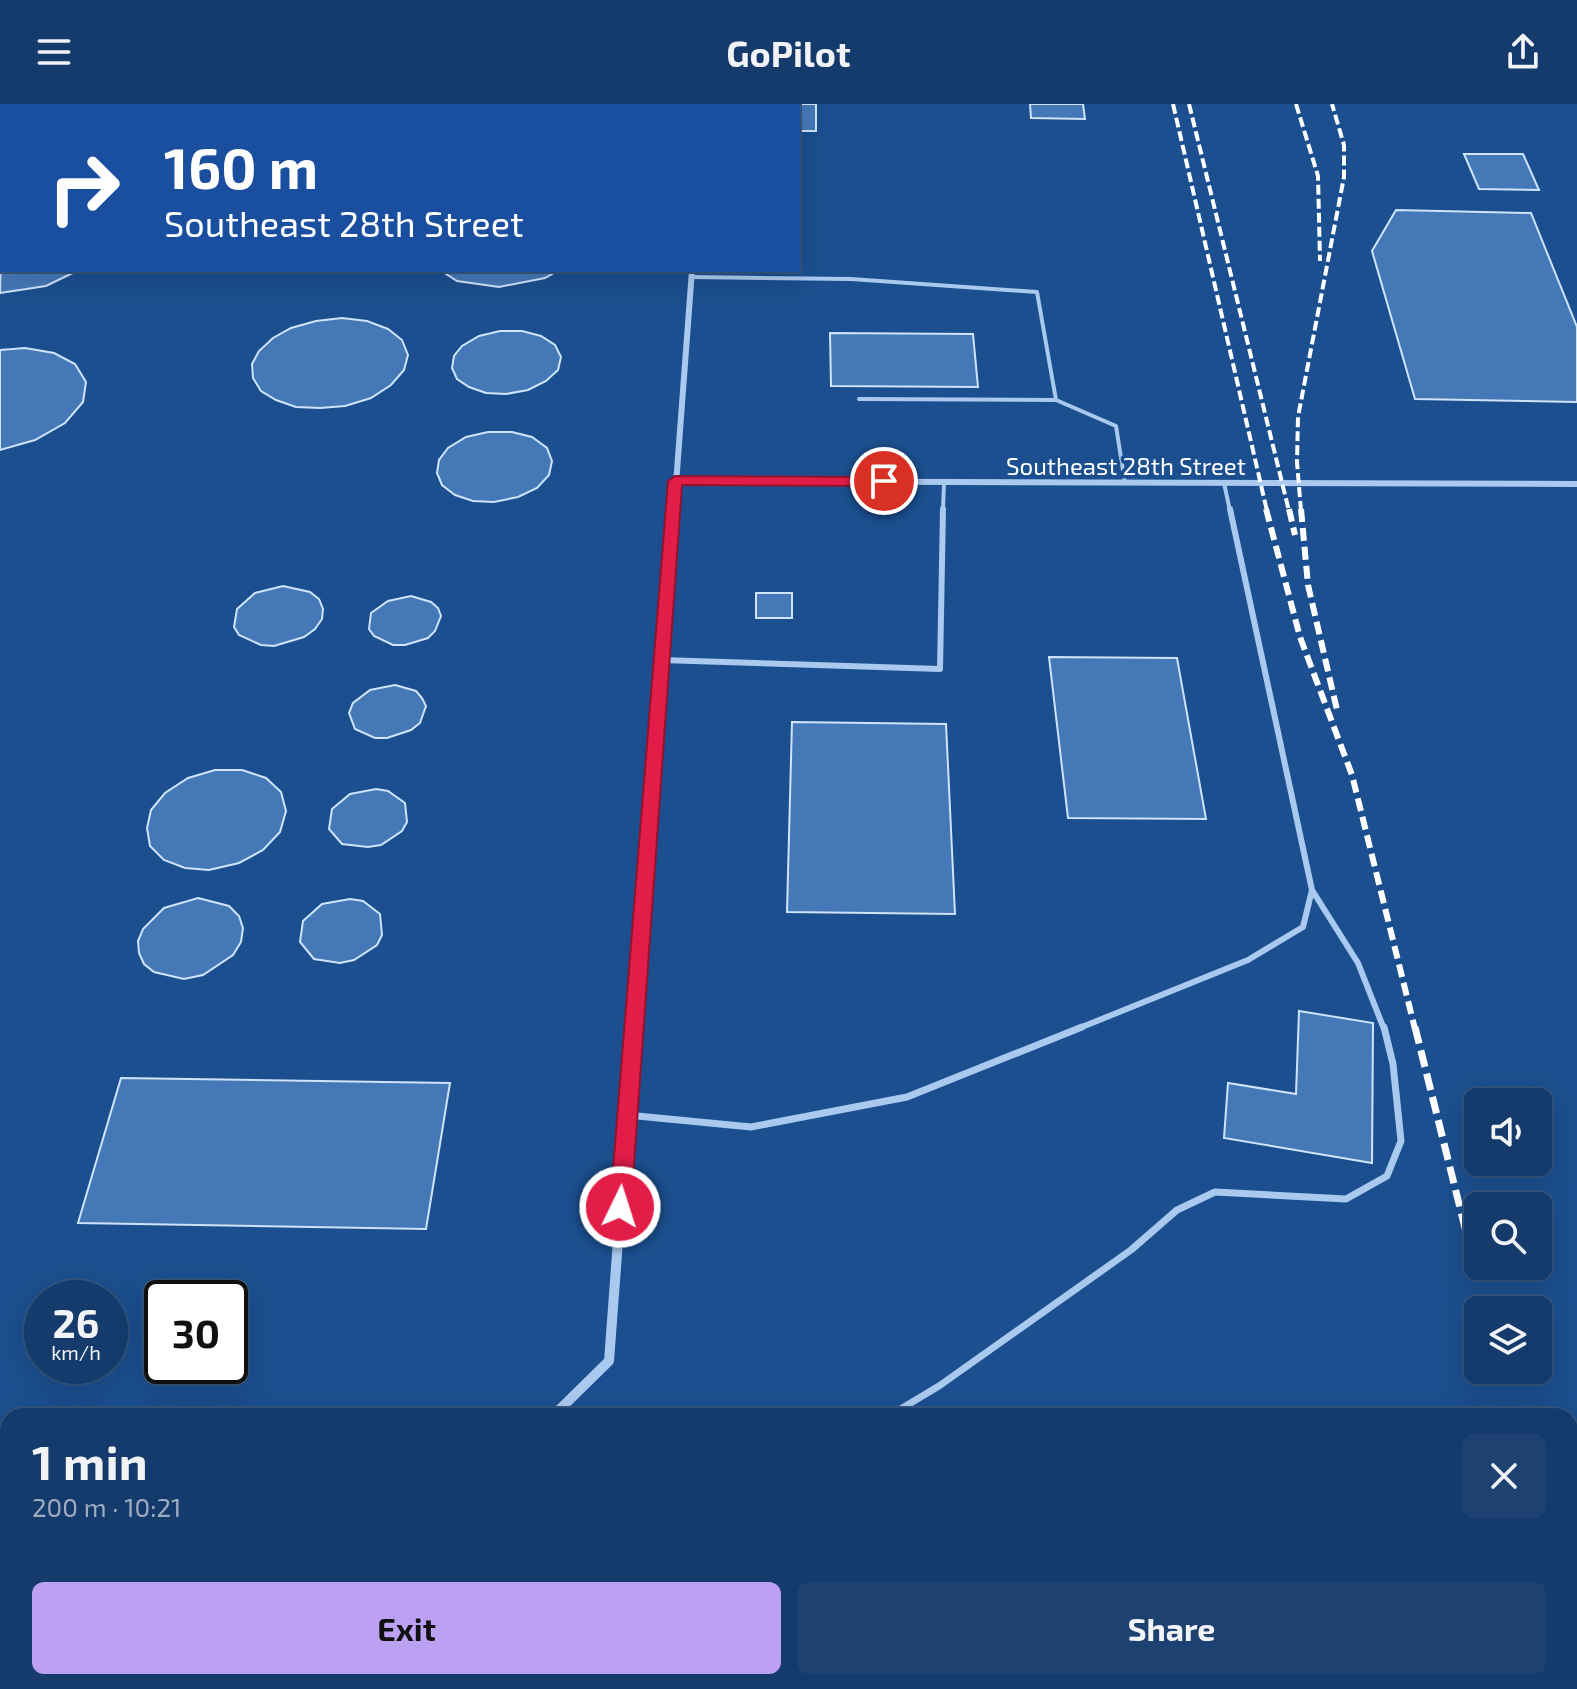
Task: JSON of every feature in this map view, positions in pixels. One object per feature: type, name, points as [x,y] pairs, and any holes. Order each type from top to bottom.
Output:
[{"type":"street","points":[[561,1408],[609,1361],[691,273]]},
{"type":"street","name":"Southeast 28th Street","points":[[675,481],[1577,484]]},
{"type":"lane","points":[[691,273],[851,279],[1037,292],[1056,400]]},
{"type":"lane","points":[[859,399],[1056,400],[1116,426],[1125,483]]},
{"type":"lane","points":[[661,660],[940,669],[944,482]]},
{"type":"lane","points":[[902,1408],[952,1377],[1131,1250],[1177,1210],[1215,1192],[1346,1199],[1387,1176],[1401,1141],[1393,1064],[1382,1020],[1358,963],[1312,890],[1224,483]]},
{"type":"lane","points":[[627,1115],[751,1127],[907,1097],[1248,960],[1303,927],[1312,890]]},
{"type":"building","points":[[800,104],[816,104],[816,131],[800,131]]},
{"type":"building","points":[[1030,104],[1083,104],[1085,119],[1031,118]]},
{"type":"building","points":[[1464,154],[1523,154],[1539,190],[1479,189]]},
{"type":"building","points":[[1396,210],[1531,213],[1577,327],[1577,402],[1415,399],[1372,251]]},
{"type":"building","points":[[0,272],[75,272],[46,286],[0,293]]},
{"type":"building","points":[[443,272],[556,272],[545,278],[499,287],[457,281]]},
{"type":"building","points":[[342,318],[367,321],[388,329],[402,340],[408,355],[404,370],[391,385],[371,398],[345,406],[320,408],[296,407],[261,391],[253,378],[252,364],[259,351],[273,338],[291,328]]},
{"type":"building","points":[[500,331],[522,331],[541,336],[555,345],[561,357],[558,370],[546,381],[528,390],[506,394],[486,393],[457,379],[452,368],[454,356],[462,346],[479,336]]},
{"type":"building","points":[[830,333],[973,334],[978,387],[831,386]]},
{"type":"building","points":[[25,348],[54,353],[75,364],[86,382],[83,402],[65,423],[35,440],[0,450],[0,350]]},
{"type":"building","points":[[488,432],[512,432],[532,437],[547,448],[552,461],[549,475],[537,488],[518,497],[494,502],[473,501],[455,495],[442,485],[437,473],[439,460],[448,448],[466,437]]},
{"type":"building","points":[[283,586],[310,592],[319,599],[323,609],[322,619],[315,629],[304,637],[274,646],[261,645],[239,635],[234,627],[237,609],[255,593]]},
{"type":"building","points":[[756,593],[792,593],[792,618],[756,618]]},
{"type":"building","points":[[411,596],[431,602],[438,608],[441,616],[435,631],[428,638],[405,645],[393,645],[374,636],[369,629],[371,613],[388,601]]},
{"type":"building","points":[[1049,657],[1177,658],[1206,819],[1068,818]]},
{"type":"building","points":[[395,685],[416,691],[422,698],[426,706],[420,723],[411,730],[387,738],[375,738],[355,729],[349,713],[353,703],[370,690]]},
{"type":"building","points":[[792,722],[946,724],[955,914],[787,912]]},
{"type":"building","points":[[215,770],[242,770],[266,778],[281,792],[286,811],[280,832],[263,850],[239,863],[209,870],[185,868],[164,860],[150,846],[147,828],[151,810],[165,793],[188,778]]},
{"type":"building","points":[[376,789],[388,791],[405,803],[407,822],[402,831],[381,845],[342,844],[329,829],[332,809],[350,794]]},
{"type":"building","points":[[198,898],[229,906],[239,916],[243,928],[241,942],[233,955],[203,975],[184,979],[154,972],[144,964],[139,953],[138,941],[143,929],[164,908]]},
{"type":"building","points":[[350,899],[363,901],[380,914],[382,935],[377,945],[354,960],[340,963],[314,959],[300,942],[303,921],[322,904]]},
{"type":"building","points":[[1299,1011],[1373,1023],[1372,1163],[1224,1138],[1228,1083],[1296,1094]]},
{"type":"building","points":[[121,1078],[450,1083],[426,1229],[78,1223]]},
{"type":"railway","points":[[1173,104],[1267,511]]},
{"type":"railway","points":[[1189,104],[1289,511]]},
{"type":"railway","points":[[1296,104],[1318,176],[1320,261]]},
{"type":"railway","points":[[1301,511],[1297,462],[1298,417],[1344,177],[1344,145],[1332,104]]},
{"type":"railway","points":[[1266,509],[1300,637],[1352,775],[1415,1029]]},
{"type":"railway","points":[[1289,509],[1295,535]]},
{"type":"railway","points":[[1301,509],[1308,585],[1337,710]]},
{"type":"railway","points":[[1415,1027],[1464,1224]]},
{"type":"route","points":[[620,1207],[675,481],[884,481]]}]
